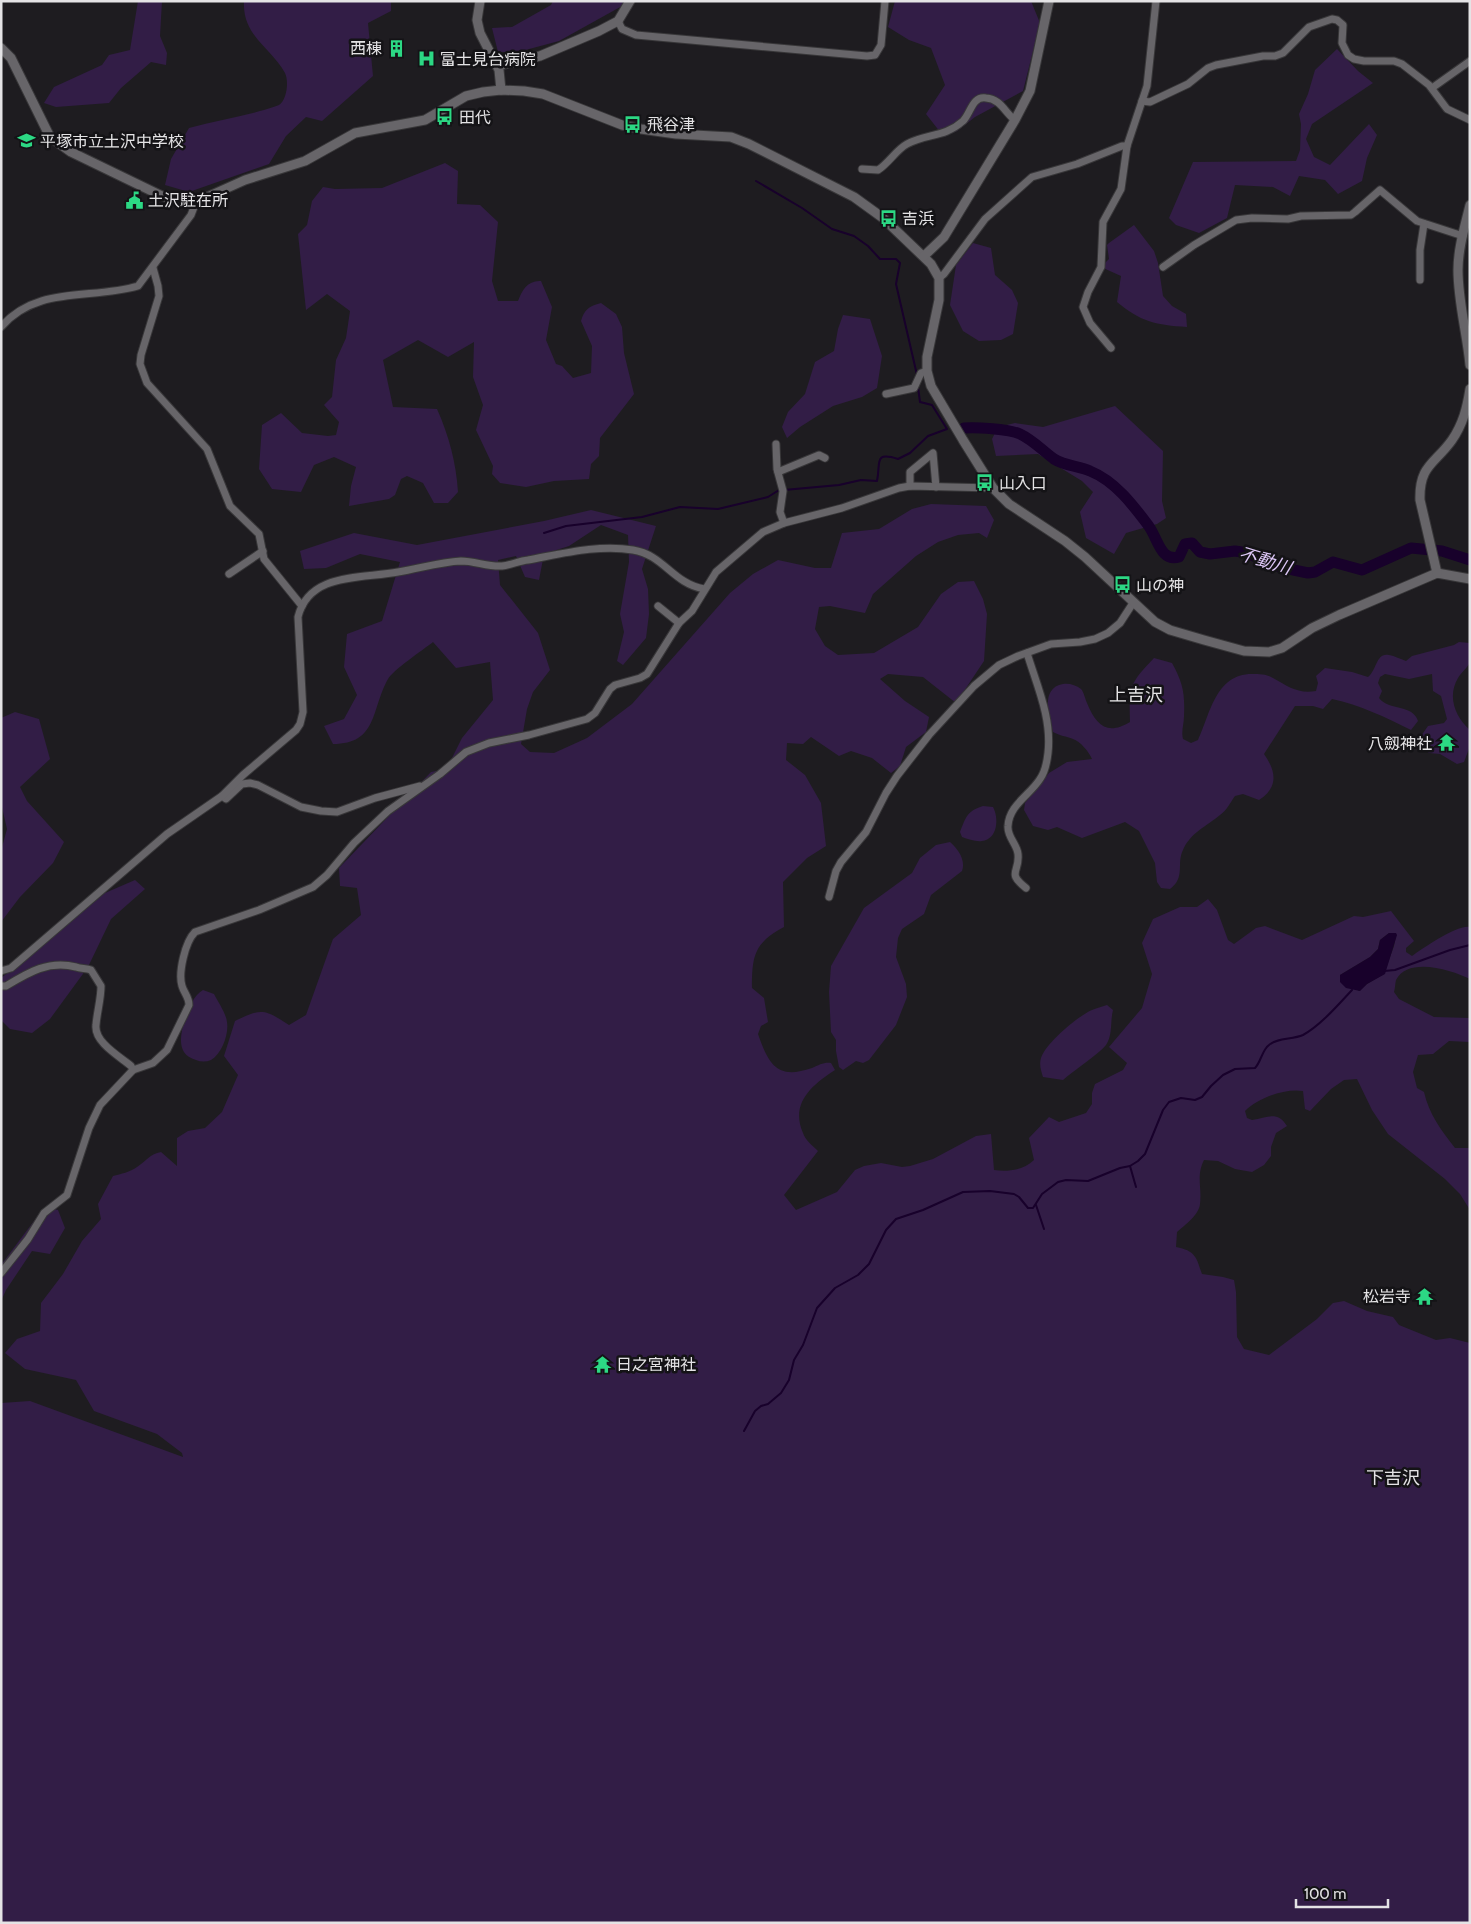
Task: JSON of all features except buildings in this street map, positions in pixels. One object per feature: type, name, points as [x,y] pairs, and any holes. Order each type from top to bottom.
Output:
[{"type":"street","points":[[480,1],[477,20],[480,33],[497,66],[501,90]]},
{"type":"street","points":[[497,66],[540,56],[599,31],[618,21],[630,1]]},
{"type":"street","points":[[618,21],[622,29],[636,36],[867,56],[875,55],[881,45],[885,1]]},
{"type":"street","points":[[924,256],[944,237],[1015,120],[1030,91],[1049,1]]},
{"type":"street","points":[[1111,348],[1090,323],[1083,307],[1101,266],[1103,222],[1121,189],[1127,146],[1149,76],[1156,1]]},
{"type":"street","points":[[1142,102],[1150,102],[1188,84],[1208,68],[1216,65],[1263,56],[1275,56],[1283,53],[1309,27],[1332,18],[1343,25],[1342,44],[1348,55],[1354,59],[1394,61],[1402,64],[1432,88],[1447,109],[1470,120]]},
{"type":"street","points":[[1,48],[11,58],[50,137],[59,145],[162,196],[185,203],[196,202],[245,180],[305,161],[355,133],[424,120],[466,96],[501,90],[544,94],[630,127],[676,134],[731,138],[749,144],[854,197],[883,218],[931,264],[939,278],[939,300],[927,357],[927,371],[931,386],[993,488],[1009,504],[1065,540],[1155,622],[1170,630],[1244,651],[1269,652],[1282,648],[1312,628],[1332,618],[1437,573],[1470,579]]},
{"type":"street","points":[[1432,88],[1470,61]]},
{"type":"street","points":[[862,169],[878,170],[886,165],[904,146],[916,140],[942,134],[964,120],[975,101],[982,98],[995,100],[1015,120]]},
{"type":"street","points":[[939,278],[985,219],[1032,176],[1056,171],[1122,146],[1127,146]]},
{"type":"street","points":[[1162,267],[1236,220],[1252,218],[1288,219],[1301,216],[1350,214],[1355,212],[1380,190],[1410,216],[1424,224],[1463,236]]},
{"type":"street","points":[[1,327],[21,309],[42,300],[138,286],[191,215],[196,202]]},
{"type":"street","points":[[1470,205],[1458,269],[1459,295],[1470,365]]},
{"type":"street","points":[[1420,280],[1420,250],[1424,224]]},
{"type":"street","points":[[153,268],[159,296],[141,355],[142,374],[153,391],[207,449],[228,502],[235,512],[254,527],[259,534],[264,559],[268,566],[302,606]]},
{"type":"street","points":[[886,394],[914,388],[921,374],[927,371]]},
{"type":"street","points":[[1437,573],[1420,500],[1423,475],[1431,462],[1449,444],[1461,425],[1470,389]]},
{"type":"street","points":[[776,444],[778,472],[783,491],[780,507],[784,523]]},
{"type":"street","points":[[910,486],[910,472],[933,453],[936,487]]},
{"type":"street","points":[[778,472],[819,455],[825,458]]},
{"type":"street","points":[[1,1273],[28,1239],[44,1213],[67,1195],[89,1128],[97,1111],[110,1093],[133,1070],[153,1063],[167,1050],[189,1005],[189,998],[182,987],[180,974],[190,938],[195,932],[259,910],[313,887],[327,875],[354,843],[388,811],[466,752],[477,747],[587,719],[595,713],[610,689],[615,685],[640,678],[647,674],[678,623],[692,611],[716,572],[763,532],[784,523],[842,508],[910,486],[993,488]]},
{"type":"street","points":[[1,971],[11,968],[167,834],[222,796],[243,775],[290,736],[300,724],[303,712],[298,622],[302,606],[320,588],[339,579],[392,573],[461,561],[504,566],[526,560],[600,549],[631,549],[654,557],[674,576],[688,585],[704,589]]},
{"type":"street","points":[[229,574],[263,551]]},
{"type":"street","points":[[829,897],[836,871],[841,862],[866,832],[897,776],[929,735],[974,686],[999,664],[1050,644],[1088,640],[1108,633],[1120,623],[1133,603]]},
{"type":"street","points":[[658,606],[678,623]]},
{"type":"street","points":[[1026,888],[1016,880],[1015,872],[1018,855],[1008,835],[1008,825],[1014,808],[1040,779],[1045,768],[1049,736],[1048,718],[1027,653]]},
{"type":"street","points":[[222,796],[226,799],[242,784],[250,783],[258,785],[301,807],[337,812],[375,798],[425,784]]},
{"type":"street","points":[[1,986],[6,986],[34,970],[56,964],[92,970],[102,986],[96,1025],[97,1034],[133,1070]]},
{"type":"shaded area","points":[[138,1],[162,1],[160,36],[167,53],[166,65],[151,62],[121,88],[109,103],[56,107],[44,103],[54,87],[102,65],[109,55],[130,50]]},
{"type":"shaded area","points":[[244,1],[391,1],[391,11],[368,23],[373,76],[322,121],[306,117],[286,136],[269,164],[189,192],[165,185],[171,159],[189,128],[264,110],[279,105],[284,99],[287,85],[285,73],[252,32],[245,13]]},
{"type":"shaded area","points":[[553,1],[624,1],[622,6],[559,41],[518,52],[498,52],[492,28],[512,27],[551,5]]},
{"type":"shaded area","points":[[895,1],[1031,1],[1040,23],[1023,91],[975,117],[957,131],[944,137],[926,114],[945,85],[931,48],[909,40],[888,27]]},
{"type":"shaded area","points":[[1337,49],[1358,71],[1373,83],[1312,124],[1306,139],[1314,157],[1330,165],[1369,124],[1377,135],[1367,158],[1362,181],[1338,194],[1325,180],[1299,176],[1290,196],[1273,187],[1235,185],[1227,218],[1199,233],[1176,225],[1169,218],[1193,162],[1296,161],[1300,150],[1301,124],[1299,114],[1308,94],[1315,70]]},
{"type":"shaded area","points":[[445,163],[458,171],[457,204],[480,205],[498,222],[492,281],[498,301],[518,301],[526,286],[532,282],[541,281],[552,307],[546,340],[556,364],[562,366],[573,378],[591,373],[592,346],[581,321],[585,311],[590,307],[601,303],[616,314],[622,327],[624,353],[634,394],[600,438],[599,456],[591,464],[589,479],[554,481],[526,487],[500,483],[492,474],[493,466],[476,430],[483,405],[473,377],[474,342],[448,357],[418,340],[383,360],[393,407],[437,409],[445,429],[456,470],[458,492],[448,503],[434,503],[423,483],[407,476],[401,479],[395,495],[389,499],[349,506],[351,486],[356,467],[334,457],[314,465],[301,492],[272,489],[259,469],[262,425],[281,413],[302,433],[328,436],[336,435],[339,422],[324,405],[332,397],[336,360],[346,338],[350,311],[327,294],[306,310],[298,234],[307,225],[312,201],[323,187],[335,189],[382,188]]},
{"type":"shaded area","points":[[1134,225],[1154,251],[1158,263],[1163,296],[1172,306],[1186,314],[1187,327],[1149,321],[1134,314],[1117,302],[1121,276],[1101,267],[1109,259],[1107,245]]},
{"type":"shaded area","points":[[973,243],[991,248],[995,275],[1012,290],[1018,303],[1013,334],[1001,340],[979,341],[963,331],[950,305],[956,265]]},
{"type":"shaded area","points":[[843,315],[870,319],[882,356],[877,388],[862,397],[833,406],[800,427],[787,438],[782,427],[788,412],[805,394],[815,362],[834,351]]},
{"type":"shaded area","points":[[1115,406],[1163,451],[1162,501],[1166,518],[1157,524],[1126,533],[1114,554],[1086,538],[1080,512],[1093,492],[1082,481],[1038,454],[996,456],[992,439],[998,427],[1015,423],[1043,427]]},
{"type":"shaded area","points":[[931,504],[986,506],[994,520],[987,538],[979,533],[958,535],[938,542],[916,556],[873,594],[865,613],[830,606],[819,607],[815,629],[825,646],[838,655],[874,653],[918,627],[941,594],[958,582],[974,581],[983,599],[987,614],[984,661],[956,703],[923,677],[888,674],[880,679],[905,701],[929,717],[926,732],[906,747],[900,766],[891,773],[872,758],[851,751],[839,756],[811,737],[803,744],[787,743],[786,760],[805,775],[821,803],[826,846],[807,858],[783,882],[784,927],[766,939],[757,951],[754,959],[752,988],[764,998],[768,1022],[761,1026],[758,1034],[771,1062],[782,1071],[800,1071],[828,1063],[831,1063],[835,1070],[811,1089],[801,1104],[799,1113],[804,1136],[818,1151],[784,1195],[796,1210],[837,1192],[855,1170],[864,1166],[881,1163],[902,1167],[910,1166],[933,1159],[976,1136],[991,1134],[994,1170],[1016,1170],[1026,1166],[1034,1160],[1029,1138],[1049,1117],[1059,1122],[1086,1113],[1092,1104],[1092,1093],[1095,1084],[1123,1070],[1127,1063],[1109,1047],[1142,1008],[1152,974],[1142,943],[1153,919],[1180,907],[1197,907],[1208,899],[1217,910],[1228,940],[1234,944],[1256,928],[1265,926],[1302,940],[1354,916],[1363,917],[1391,911],[1414,941],[1406,948],[1406,952],[1412,956],[1457,929],[1470,927],[1470,979],[1442,969],[1431,967],[1410,968],[1396,980],[1394,992],[1399,999],[1434,1017],[1470,1018],[1470,1042],[1449,1041],[1433,1054],[1418,1055],[1413,1072],[1417,1088],[1424,1092],[1432,1115],[1455,1148],[1470,1148],[1470,1210],[1460,1194],[1445,1179],[1388,1134],[1372,1110],[1357,1079],[1344,1080],[1331,1089],[1310,1111],[1305,1109],[1303,1091],[1296,1090],[1272,1095],[1250,1106],[1245,1111],[1247,1118],[1252,1120],[1271,1116],[1279,1118],[1287,1126],[1276,1133],[1271,1147],[1271,1156],[1264,1165],[1252,1172],[1235,1169],[1218,1161],[1204,1160],[1200,1171],[1199,1208],[1191,1220],[1177,1232],[1176,1247],[1188,1251],[1194,1256],[1202,1274],[1234,1280],[1237,1337],[1244,1349],[1269,1355],[1317,1319],[1333,1303],[1344,1301],[1367,1311],[1393,1317],[1399,1325],[1436,1340],[1450,1338],[1470,1343],[1470,1923],[1,1923],[1,1403],[30,1401],[183,1457],[182,1453],[157,1434],[94,1411],[76,1380],[25,1369],[5,1353],[17,1339],[40,1331],[41,1303],[63,1274],[82,1241],[101,1219],[98,1204],[113,1176],[131,1170],[151,1156],[161,1152],[177,1166],[177,1138],[188,1131],[205,1128],[222,1112],[238,1075],[224,1056],[235,1021],[257,1012],[263,1012],[289,1025],[306,1015],[333,939],[361,915],[357,888],[340,886],[339,868],[431,772],[442,770],[451,760],[462,738],[493,700],[490,662],[456,668],[433,642],[391,675],[366,731],[358,738],[348,742],[333,744],[324,726],[344,719],[357,695],[344,667],[347,634],[382,621],[400,562],[360,554],[326,568],[304,569],[300,551],[354,533],[417,545],[544,521],[591,510],[656,526],[642,569],[648,589],[649,614],[646,638],[623,665],[617,661],[624,632],[620,614],[629,562],[628,535],[601,525],[569,546],[544,554],[539,580],[525,577],[516,556],[498,560],[500,585],[538,633],[550,670],[533,692],[527,709],[521,744],[530,752],[554,753],[587,738],[632,704],[730,593],[753,574],[778,560],[815,568],[831,568],[842,533],[879,529],[912,509]],"holes":[[[1389,933],[1396,936],[1384,974],[1359,991],[1340,975],[1370,957],[1378,949],[1380,940]]]},
{"type":"shaded area","points":[[1459,642],[1470,643],[1470,662],[1458,678],[1453,692],[1454,706],[1457,713],[1470,730],[1470,746],[1464,762],[1457,764],[1440,754],[1429,753],[1423,749],[1421,736],[1428,726],[1444,723],[1447,719],[1441,696],[1433,691],[1432,674],[1409,679],[1385,674],[1380,677],[1378,683],[1382,691],[1379,698],[1389,705],[1411,712],[1415,716],[1418,721],[1411,730],[1362,708],[1332,699],[1323,709],[1313,706],[1295,706],[1264,754],[1274,778],[1270,790],[1259,800],[1243,794],[1235,796],[1227,809],[1194,834],[1186,844],[1181,855],[1178,880],[1170,889],[1161,888],[1157,882],[1155,863],[1139,831],[1125,822],[1082,838],[1057,827],[1048,830],[1033,826],[1024,810],[1025,803],[1049,773],[1067,762],[1092,759],[1087,750],[1078,742],[1053,732],[1048,711],[1049,697],[1051,691],[1063,684],[1072,685],[1082,690],[1090,711],[1098,722],[1103,726],[1115,728],[1130,722],[1132,687],[1135,680],[1146,667],[1154,658],[1172,663],[1179,676],[1184,694],[1183,739],[1191,743],[1198,740],[1211,708],[1222,688],[1240,676],[1252,674],[1265,675],[1299,691],[1310,692],[1316,691],[1318,683],[1316,676],[1325,668],[1352,672],[1368,677],[1381,656],[1389,655],[1406,661],[1412,656]]},
{"type":"shaded area","points":[[15,712],[39,719],[50,759],[20,787],[27,801],[64,842],[53,863],[20,897],[1,922],[1,851],[7,829],[1,803],[1,718]]},
{"type":"shaded area","points":[[983,806],[993,807],[996,817],[994,832],[987,839],[980,841],[962,837],[960,832],[968,815]]},
{"type":"shaded area","points":[[950,842],[960,855],[963,863],[962,871],[931,895],[924,914],[902,929],[898,938],[896,957],[906,984],[907,997],[896,1025],[869,1060],[863,1063],[856,1061],[843,1070],[839,1067],[836,1040],[831,1032],[829,992],[831,966],[864,908],[912,873],[920,858],[936,845]]},
{"type":"shaded area","points":[[135,880],[145,889],[111,919],[88,967],[50,1019],[32,1033],[10,1029],[1,1020],[1,978],[105,893]]},
{"type":"shaded area","points":[[1389,933],[1396,933],[1397,935],[1385,974],[1367,984],[1360,991],[1346,988],[1340,982],[1340,975],[1370,957],[1378,949],[1380,940]]},
{"type":"shaded area","points":[[203,990],[214,994],[227,1022],[224,1043],[215,1057],[204,1062],[185,1054],[181,1044],[186,1015],[194,999]]},
{"type":"shaded area","points":[[1107,1005],[1113,1010],[1110,1037],[1106,1045],[1063,1080],[1043,1077],[1040,1060],[1049,1045],[1086,1013]]},
{"type":"shaded area","points":[[50,1208],[58,1210],[65,1228],[50,1254],[32,1251],[6,1290],[1,1301],[1,1265],[40,1213]]},
{"type":"waterway","points":[[756,181],[802,208],[832,229],[854,236],[868,246],[880,259],[896,259],[900,263],[896,284],[917,375]]},
{"type":"waterway","points":[[784,490],[839,485],[861,480],[877,481],[881,458],[890,457],[898,459],[910,453],[928,436],[947,429],[932,405],[920,402],[918,387]]},
{"type":"waterway","name":"不動川","points":[[964,428],[992,429],[1020,434],[1054,459],[1099,475],[1130,502],[1148,525],[1163,552],[1173,558],[1179,557],[1185,544],[1192,543],[1200,552],[1210,554],[1235,551],[1248,553],[1263,561],[1308,573],[1315,572],[1333,562],[1362,570],[1411,548],[1442,551],[1470,560]]},
{"type":"waterway","points":[[544,533],[566,526],[642,517],[680,507],[718,509],[768,497],[779,490]]},
{"type":"waterway","points":[[1384,971],[1395,970],[1450,950],[1470,945]]},
{"type":"waterway","points":[[744,1431],[755,1411],[761,1406],[768,1404],[781,1393],[789,1380],[794,1360],[803,1345],[817,1308],[835,1288],[858,1275],[869,1264],[886,1230],[896,1219],[923,1210],[963,1192],[990,1191],[1014,1194],[1028,1208],[1033,1208],[1042,1194],[1058,1182],[1066,1180],[1088,1181],[1130,1166],[1145,1154],[1163,1110],[1169,1102],[1181,1098],[1195,1100],[1202,1097],[1223,1075],[1235,1069],[1255,1068],[1269,1045],[1273,1042],[1303,1035],[1316,1026],[1352,990]]},
{"type":"waterway","points":[[1130,1166],[1136,1187]]},
{"type":"waterway","points":[[1036,1205],[1044,1229]]},
{"type":"place","name":"西棟","points":[[396,48]]},
{"type":"place","name":"富士見台病院","points":[[426,59]]},
{"type":"place","name":"田代","points":[[445,117]]},
{"type":"place","name":"飛谷津","points":[[633,124]]},
{"type":"place","name":"平塚市立土沢中学校","points":[[26,141]]},
{"type":"place","name":"土沢駐在所","points":[[134,200]]},
{"type":"place","name":"吉浜","points":[[888,218]]},
{"type":"place","name":"山入口","points":[[985,483]]},
{"type":"place","name":"山の神","points":[[1122,585]]},
{"type":"place","name":"八劔神社","points":[[1446,743]]},
{"type":"place","name":"松岩寺","points":[[1425,1296]]},
{"type":"place","name":"日之宮神社","points":[[602,1364]]},
{"type":"district","name":"上吉沢","points":[[1136,695]]},
{"type":"district","name":"下吉沢","points":[[1393,1478]]}]
